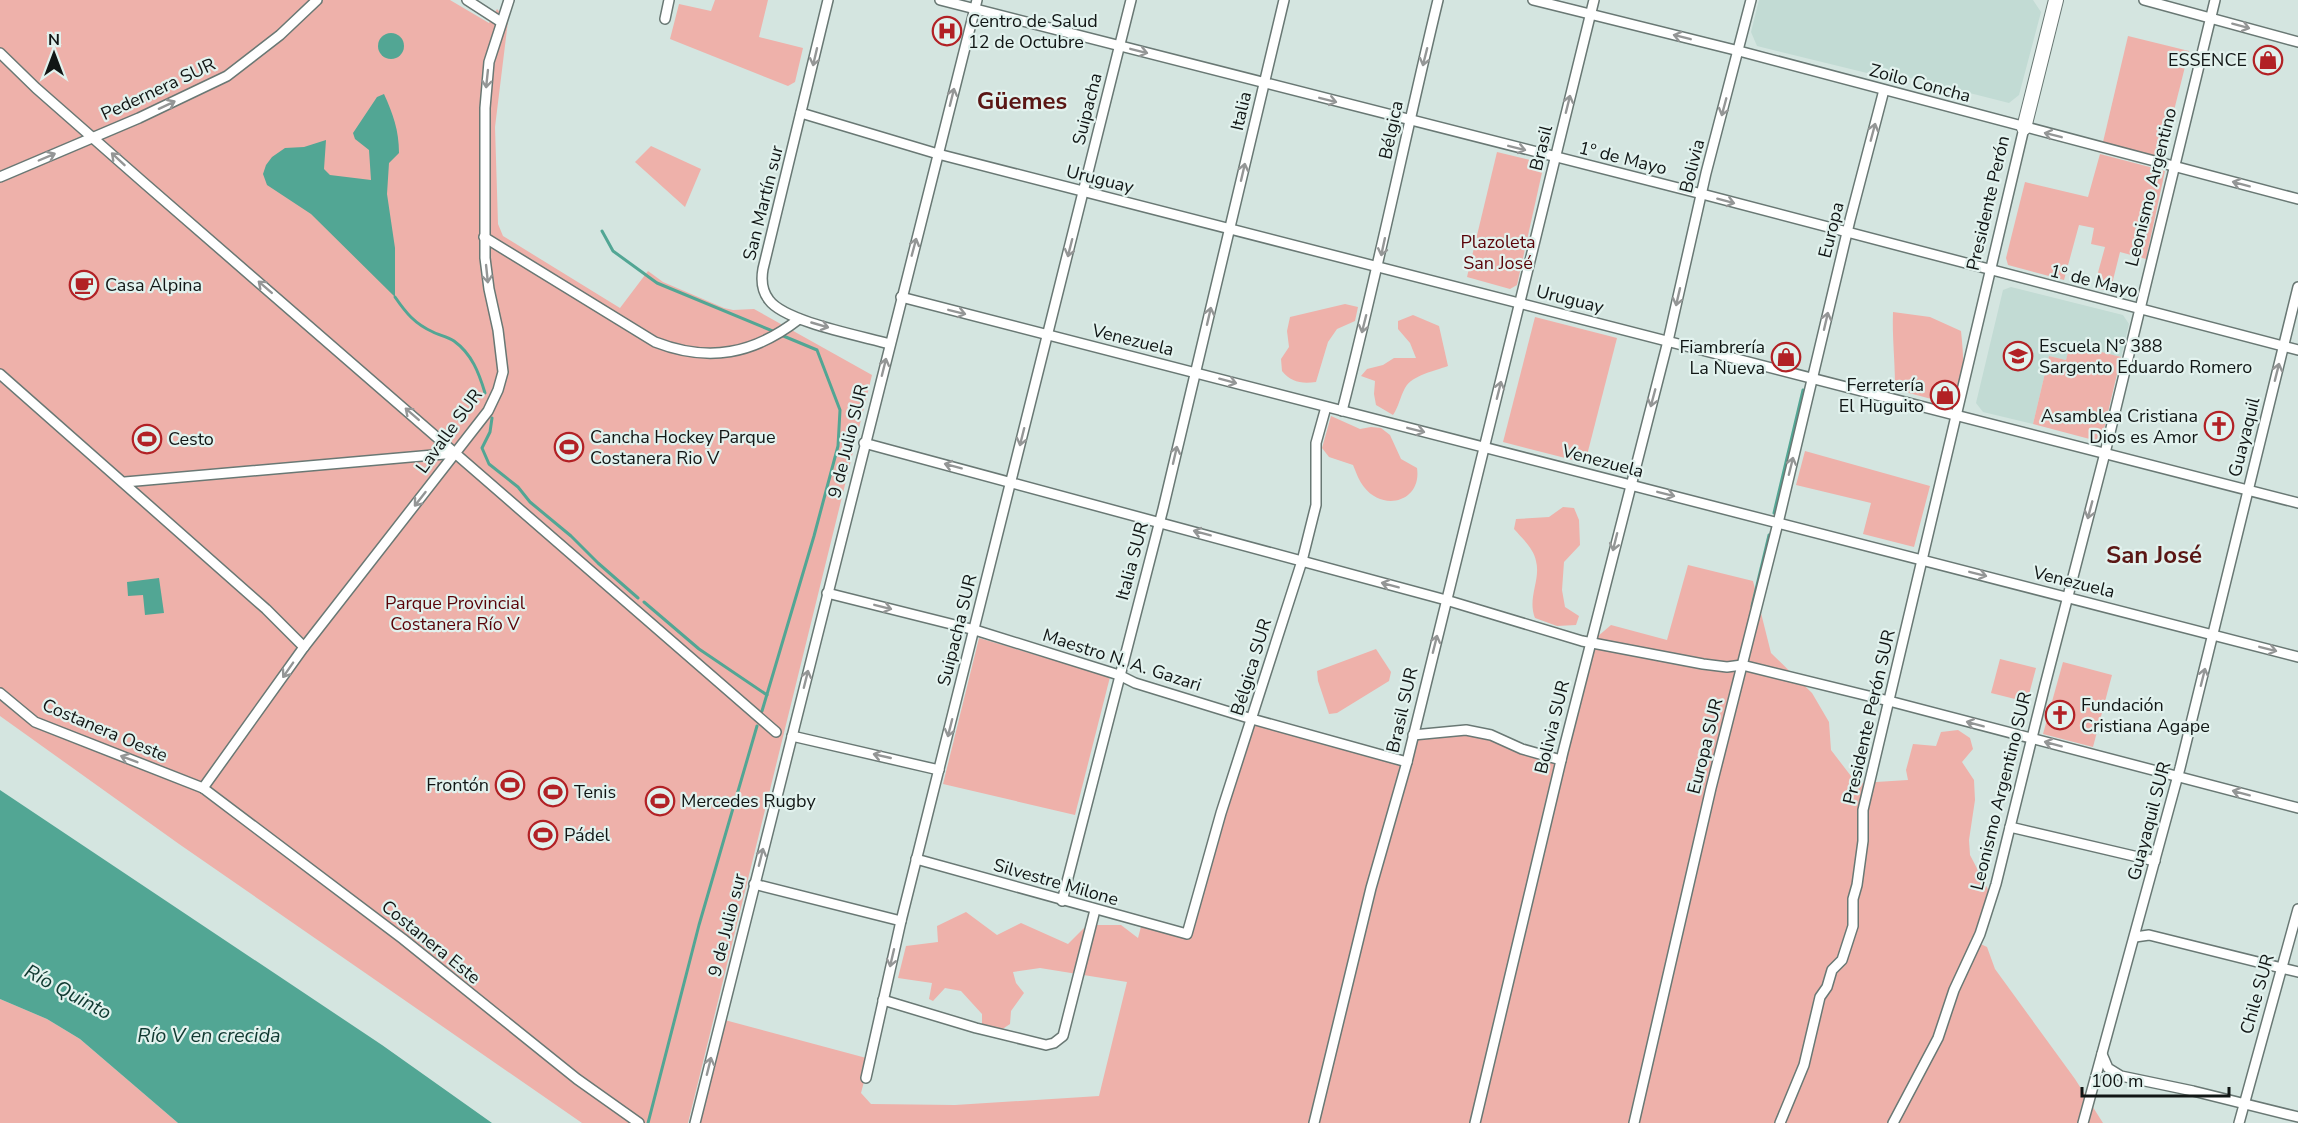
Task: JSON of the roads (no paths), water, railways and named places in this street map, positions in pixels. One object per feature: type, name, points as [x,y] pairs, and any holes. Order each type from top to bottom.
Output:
[{"type":"street","name":"Pedernera SUR","points":[[0,177],[139,118],[227,76],[280,35],[317,0]]},
{"type":"street","points":[[467,0],[501,22]]},
{"type":"street","name":"Lavalle SUR","points":[[203,788],[304,647],[488,411],[498,390],[503,372],[498,330],[487,276],[484,237],[486,86],[489,62],[509,0]]},
{"type":"street","points":[[665,20],[669,0]]},
{"type":"street","name":"San Martín sur","points":[[799,319],[778,309],[768,300],[762,279],[828,0]]},
{"type":"street","name":"1º de Mayo","points":[[940,0],[975,4],[1264,84],[1702,194],[1846,234],[2298,350]]},
{"type":"street","name":"Suipacha","points":[[1084,192],[1131,0]]},
{"type":"street","name":"Italia","points":[[1230,229],[1284,0]]},
{"type":"street","name":"Bélgica","points":[[1378,267],[1438,0]]},
{"type":"street","name":"Zoilo Concha","points":[[1533,0],[1739,51],[2024,128],[2298,198]]},
{"type":"street","name":"Brasil","points":[[1521,303],[1594,0]]},
{"type":"street","name":"Bolivia","points":[[1668,341],[1751,0]]},
{"type":"street","name":"Presidente Perón","points":[[1958,415],[1990,271],[2056,0]]},
{"type":"street","points":[[2144,0],[2298,42]]},
{"type":"street","name":"Leonismo Argentino","points":[[2105,453],[2215,0]]},
{"type":"street","name":"9 de Julio SUR","points":[[792,736],[975,4]]},
{"type":"street","points":[[0,53],[142,182],[776,732]]},
{"type":"street","name":"Europa","points":[[1813,378],[1846,234],[1884,90]]},
{"type":"street","name":"Uruguay","points":[[801,113],[938,154],[1084,192],[2298,502]]},
{"type":"street","name":"Suipacha SUR","points":[[866,1078],[916,859],[1084,192]]},
{"type":"street","name":"Italia SUR","points":[[1062,901],[1159,522],[1230,229]]},
{"type":"street","points":[[484,237],[655,342],[678,351],[719,354],[773,337],[799,319],[890,344]]},
{"type":"street","points":[[1342,411],[1378,267]]},
{"type":"street","name":"Guayaquil","points":[[2248,490],[2298,287]]},
{"type":"street","name":"Venezuela","points":[[901,297],[2298,657]]},
{"type":"street","name":"Brasil SUR","points":[[1314,1123],[1371,888],[1407,762],[1521,303]]},
{"type":"street","name":"Bolivia SUR","points":[[1475,1123],[1561,760],[1668,341]]},
{"type":"street","points":[[0,374],[125,482],[266,609],[304,647]]},
{"type":"street","name":"Europa SUR","points":[[1634,1123],[1708,801],[1813,378]]},
{"type":"street","name":"Bélgica SUR","points":[[1187,934],[1221,813],[1302,561],[1316,505],[1316,443],[1326,407]]},
{"type":"street","name":"Presidente Perón SUR","points":[[1780,1123],[1804,1065],[1820,997],[1827,987],[1832,970],[1842,960],[1853,927],[1853,899],[1863,841],[1863,810],[1921,560],[1958,415]]},
{"type":"street","points":[[864,443],[1446,600],[1590,643],[1703,664],[1726,667],[1742,665],[2298,808]]},
{"type":"street","points":[[125,482],[456,453]]},
{"type":"street","name":"Leonismo Argentino SUR","points":[[1893,1123],[1938,1038],[1954,990],[1980,934],[1996,884],[2031,738],[2105,453]]},
{"type":"street","name":"Guayaquil SUR","points":[[2083,1123],[2178,777],[2248,490]]},
{"type":"street","name":"Maestro N. A. Gazari","points":[[827,593],[975,630],[1252,719],[1407,762]]},
{"type":"street","name":"Costanera Oeste","points":[[0,693],[35,722],[203,788]]},
{"type":"street","points":[[1413,735],[1466,730],[1491,735],[1522,749],[1561,760]]},
{"type":"street","points":[[792,736],[939,770]]},
{"type":"street","name":"9 de Julio sur","points":[[695,1123],[792,736]]},
{"type":"street","name":"Costanera Este","points":[[203,788],[403,939],[577,1079],[639,1123]]},
{"type":"street","points":[[2010,827],[2155,861]]},
{"type":"street","name":"Silvestre Milone","points":[[916,859],[1187,934]]},
{"type":"street","points":[[754,884],[901,921]]},
{"type":"street","name":"Chile SUR","points":[[2239,1123],[2298,909]]},
{"type":"street","points":[[883,1000],[976,1028],[1046,1045],[1054,1043],[1063,1036],[1095,910]]},
{"type":"street","points":[[2135,937],[2149,935],[2298,972]]},
{"type":"street","points":[[2102,1054],[2108,1068],[2121,1076],[2298,1117]]},
{"type":"water","points":[[391,33],[400,37],[404,46],[400,55],[391,59],[382,55],[378,46],[382,37]]},
{"type":"water","points":[[384,94],[395,122],[399,145],[399,153],[389,163],[387,194],[395,248],[395,297],[311,214],[267,185],[263,174],[272,157],[285,148],[304,147],[326,140],[324,169],[330,175],[371,180],[369,150],[355,139],[353,133],[377,97]]},
{"type":"water","points":[[159,578],[164,613],[145,615],[143,595],[128,596],[127,582]]},
{"type":"water","name":"Río V en crecida","points":[[0,790],[382,1045],[492,1123],[178,1123],[80,1039],[47,1019],[0,999]]},
{"type":"waterway","points":[[602,231],[613,251],[657,283],[775,332]]},
{"type":"waterway","points":[[395,297],[416,322],[454,341],[466,352],[477,371],[485,393]]},
{"type":"waterway","points":[[762,711],[838,446],[840,410],[817,350],[781,335]]},
{"type":"waterway","points":[[1774,513],[1803,390]]},
{"type":"waterway","points":[[492,418],[490,432],[482,448],[489,464],[518,487],[530,502],[571,536],[638,598]]},
{"type":"waterway","points":[[1752,606],[1769,535]]},
{"type":"waterway","points":[[644,602],[699,649],[767,695]]},
{"type":"waterway","points":[[648,1123],[699,925],[757,726]]},
{"type":"place","name":"Centro de Salud 12 de Octubre","points":[[947,31]]},
{"type":"place","name":"ESSENCE","points":[[2268,60]]},
{"type":"place","name":"Casa Alpina","points":[[84,285]]},
{"type":"place","name":"Escuela N° 388 Sargento Eduardo Romero","points":[[2018,356]]},
{"type":"place","name":"Fiambrería La Nueva","points":[[1786,357]]},
{"type":"place","name":"Ferretería El Huguito","points":[[1945,395]]},
{"type":"place","name":"Asamblea Cristiana Dios es Amor","points":[[2219,426]]},
{"type":"place","name":"Cesto","points":[[147,439]]},
{"type":"place","name":"Cancha Hockey Parque Costanera Rio V","points":[[569,447]]},
{"type":"place","name":"Fundación Cristiana Agape","points":[[2060,715]]},
{"type":"place","name":"Frontón","points":[[510,785]]},
{"type":"place","name":"Tenis","points":[[553,792]]},
{"type":"place","name":"Mercedes Rugby","points":[[660,801]]},
{"type":"place","name":"Pádel","points":[[543,835]]},
{"type":"district","name":"Güemes","points":[[1022,101]]},
{"type":"district","name":"San José","points":[[2154,555]]},
{"type":"park label","name":"Plazoleta San José","points":[[1498,252]]},
{"type":"park label","name":"Parque Provincial Costanera Río V","points":[[455,613]]},
{"type":"water label","name":"Río Quinto","points":[[68,992]]}]
